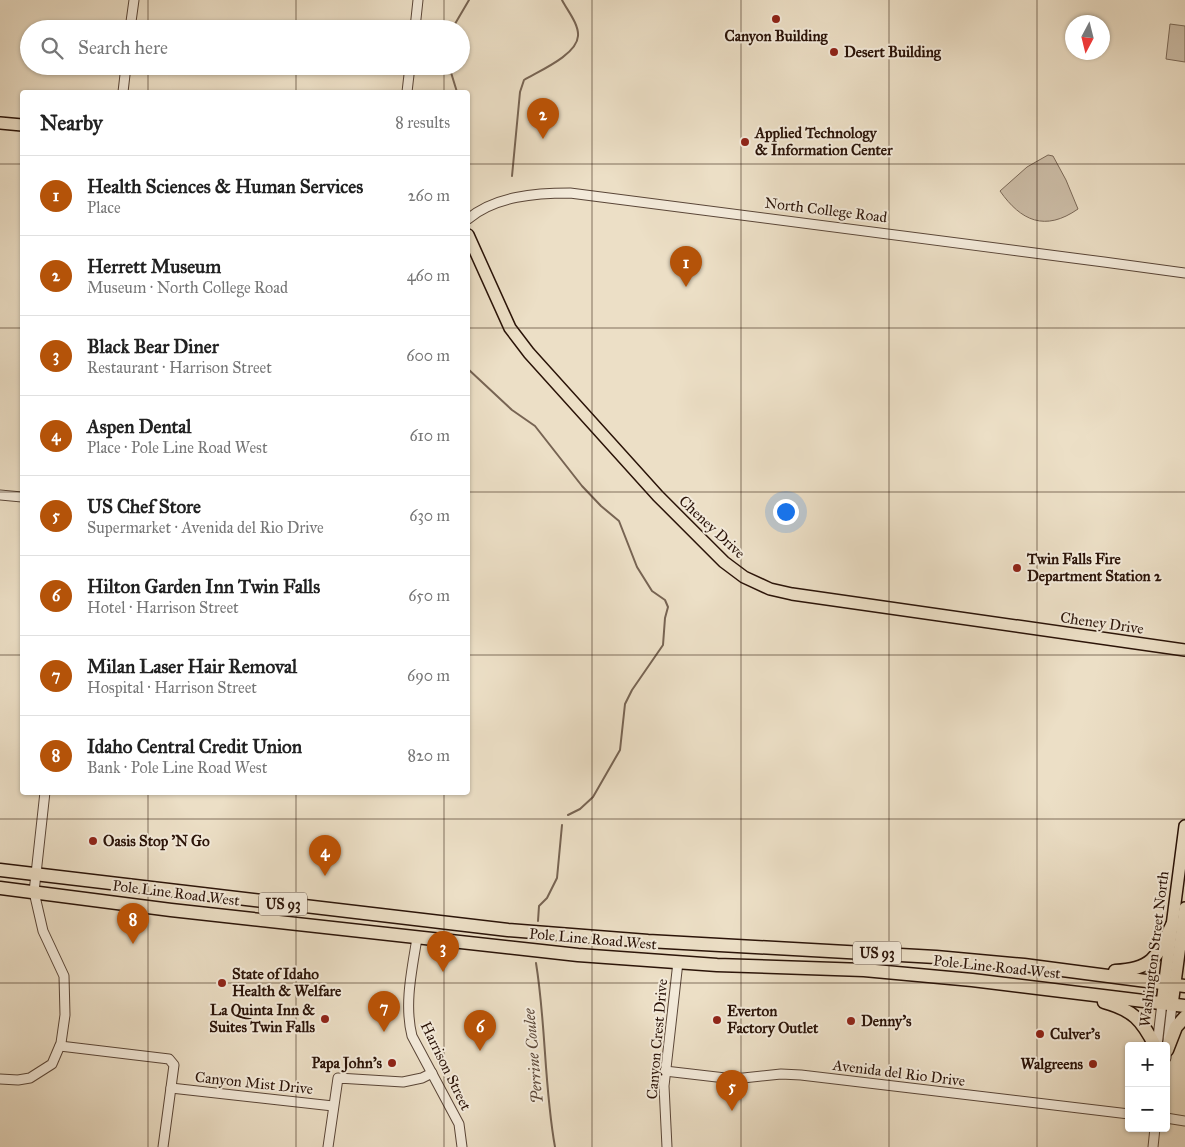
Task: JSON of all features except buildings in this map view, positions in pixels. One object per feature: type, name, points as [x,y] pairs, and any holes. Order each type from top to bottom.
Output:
[{"type":"highway","name":"Pole Line Road West","points":[[0,870],[508,930],[648,941],[936,957],[1174,984]]},
{"type":"highway","name":"Pole Line Road West","points":[[0,888],[171,910],[578,956],[864,970],[972,980],[1173,1005]]},
{"type":"highway","points":[[1069,971],[1116,971],[1141,968],[1150,962],[1180,929]]},
{"type":"highway","points":[[1073,992],[1108,1003],[1134,1014],[1156,1042]]},
{"type":"highway","points":[[1167,1042],[1185,1017]]},
{"type":"main road","points":[[0,123],[20,125]]},
{"type":"main road","name":"Cheney Drive","points":[[470,240],[510,328],[529,354],[658,496],[724,562],[744,577],[770,589],[792,594],[1183,649]]},
{"type":"main road","name":"Washington Street North","points":[[1173,1005],[1180,929],[1185,826]]},
{"type":"main road","name":"Washington Street North","points":[[1180,929],[1185,908]]},
{"type":"street","points":[[131,20],[134,0]]},
{"type":"street","points":[[416,20],[418,0]]},
{"type":"street","points":[[123,90],[125,75]]},
{"type":"street","points":[[407,90],[409,75]]},
{"type":"street","points":[[470,209],[514,193],[525,191],[540,189],[570,193]]},
{"type":"street","name":"North College Road","points":[[470,218],[502,201],[543,193],[570,193],[1185,273]]},
{"type":"street","points":[[0,495],[20,497]]},
{"type":"street","points":[[0,1078],[18,1080],[30,1078],[52,1064],[60,1046],[65,1015],[64,976],[43,931],[34,892],[45,795]]},
{"type":"street","name":"Harrison Street","points":[[417,938],[408,1010],[409,1023],[412,1036],[459,1124],[462,1147]]},
{"type":"street","name":"Canyon Crest Drive","points":[[667,1147],[664,1086],[678,962]]},
{"type":"street","name":"Washington Street North","points":[[1164,1042],[1173,1005]]},
{"type":"street","points":[[60,1046],[169,1059],[174,1065],[163,1147]]},
{"type":"street","name":"Avenida del Rio Drive","points":[[665,1071],[734,1079],[780,1074],[802,1075],[1125,1114]]},
{"type":"street","points":[[328,1147],[338,1078],[403,1082],[422,1078],[432,1073]]},
{"type":"street","name":"Canyon Mist Drive","points":[[171,1088],[334,1106]]},
{"type":"street","points":[[1170,1119],[1185,1121]]},
{"type":"street","points":[[1153,1147],[1155,1132]]},
{"type":"shaded area","points":[[1170,24],[1185,26],[1185,62],[1166,59]]},
{"type":"shaded area","points":[[1048,155],[1053,156],[1066,180],[1078,209],[1055,220],[1034,220],[1016,210],[1000,191],[1027,167]]},
{"type":"waterway","name":"Perrine Coulee","points":[[457,20],[469,0]]},
{"type":"waterway","name":"Perrine Coulee","points":[[512,176],[520,92],[524,80],[564,56],[576,43],[578,36],[575,22],[562,0]]},
{"type":"waterway","name":"Perrine Coulee","points":[[452,75],[456,90]]},
{"type":"waterway","name":"Perrine Coulee","points":[[470,371],[512,410],[535,426],[582,486],[619,521],[637,567],[652,591],[665,600],[668,607],[665,618],[663,645],[632,690],[625,704],[620,750],[593,797],[580,809],[568,815]]},
{"type":"waterway","name":"Perrine Coulee","points":[[538,921],[539,906],[547,898],[557,878],[562,825]]},
{"type":"waterway","name":"Perrine Coulee","points":[[536,963],[542,1009],[551,1124],[555,1147]]},
{"type":"place","name":"Canyon Building","points":[[776,19]]},
{"type":"place","name":"Desert Building","points":[[834,52]]},
{"type":"place","name":"Herrett Museum","points":[[543,139]]},
{"type":"place","name":"Applied Technology & Information Center","points":[[745,142]]},
{"type":"place","name":"Health Sciences & Human Services","points":[[686,287]]},
{"type":"place","name":"Twin Falls Fire Department Station 2","points":[[1017,568]]},
{"type":"place","name":"Oasis Stop 'N Go","points":[[93,841]]},
{"type":"place","name":"Aspen Dental","points":[[325,876]]},
{"type":"place","name":"Idaho Central Credit Union","points":[[133,944]]},
{"type":"place","name":"Black Bear Diner","points":[[443,972]]},
{"type":"place","name":"State of Idaho Health & Welfare","points":[[222,983]]},
{"type":"place","name":"La Quinta Inn & Suites Twin Falls","points":[[325,1019]]},
{"type":"place","name":"Everton Factory Outlet","points":[[717,1020]]},
{"type":"place","name":"Denny's","points":[[851,1021]]},
{"type":"place","name":"Milan Laser Hair Removal","points":[[384,1032]]},
{"type":"place","name":"Culver's","points":[[1040,1034]]},
{"type":"place","name":"Hilton Garden Inn Twin Falls","points":[[480,1051]]},
{"type":"place","name":"Papa John's","points":[[392,1063]]},
{"type":"place","name":"Walgreens","points":[[1093,1064]]},
{"type":"place","name":"US Chef Store","points":[[732,1111]]}]
